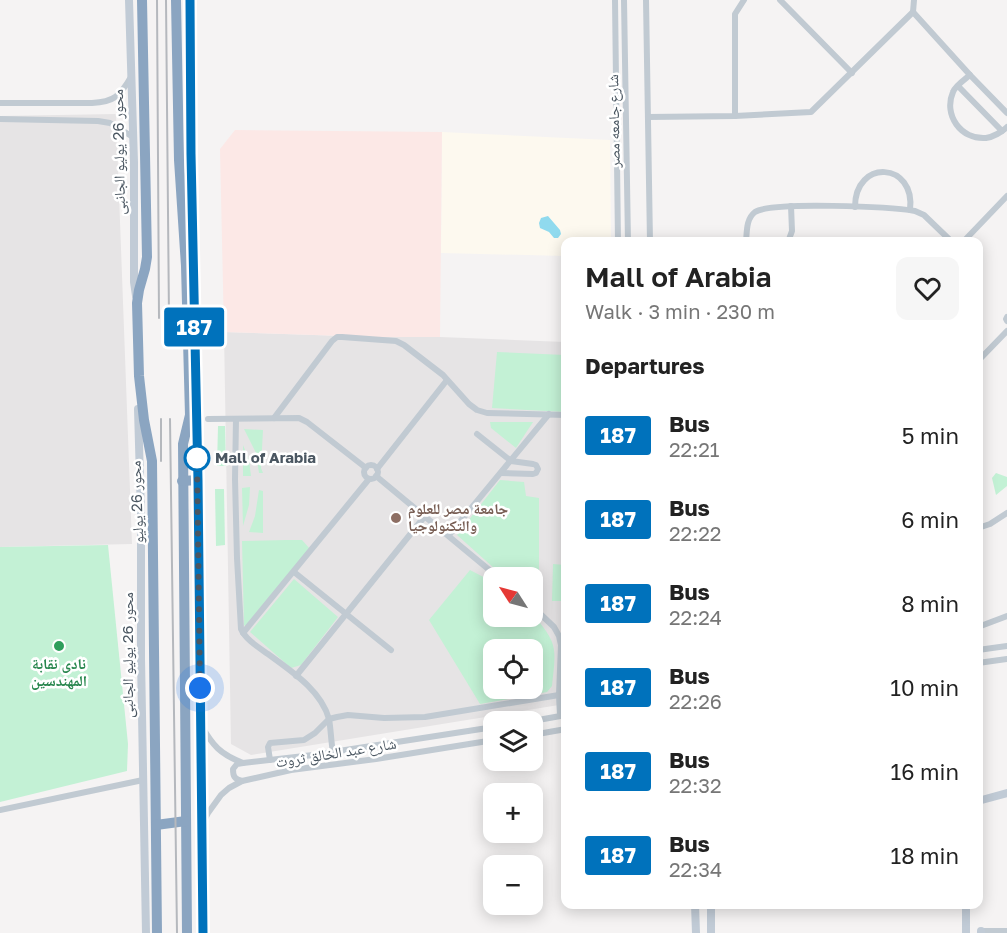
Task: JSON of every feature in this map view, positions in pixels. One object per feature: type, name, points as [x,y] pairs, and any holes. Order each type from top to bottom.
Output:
[{"type":"highway","name":"محور 26 يوليو","points":[[142,0],[147,257],[137,303],[139,376],[152,461],[157,933]]},
{"type":"highway","points":[[176,0],[179,160],[190,320],[190,415],[183,444],[182,481],[187,933]]},
{"type":"highway","points":[[182,481],[198,480]]},
{"type":"highway","points":[[141,514],[153,514]]},
{"type":"highway","points":[[156,825],[186,821]]},
{"type":"highway","points":[[147,933],[156,911]]},
{"type":"main road","name":"محور 26 يوليو الجانبى","points":[[129,0],[134,282],[137,303]]},
{"type":"main road","points":[[190,0],[190,320],[198,480],[203,933]]},
{"type":"main road","name":"محور 26 يوليو الجانبى","points":[[139,376],[143,780],[147,933]]},
{"type":"main road","points":[[983,800],[1007,793]]},
{"type":"main road","points":[[695,909],[696,933]]},
{"type":"main road","points":[[711,909],[711,933]]},
{"type":"main road","points":[[966,909],[966,932]]},
{"type":"street","name":"شارع جامعه مصر","points":[[615,0],[618,237]]},
{"type":"street","name":"شارع جامعه مصر","points":[[624,0],[628,237]]},
{"type":"street","points":[[646,0],[650,237]]},
{"type":"street","points":[[735,116],[735,14],[744,0]]},
{"type":"street","points":[[780,0],[852,73]]},
{"type":"street","points":[[914,0],[914,12],[1007,113]]},
{"type":"street","points":[[648,117],[811,112],[914,12]]},
{"type":"street","points":[[958,86],[1005,129],[987,138],[965,134],[958,128],[953,120],[950,104],[953,91],[958,86],[970,75]]},
{"type":"street","points":[[0,103],[105,102],[122,92],[131,77]]},
{"type":"street","points":[[0,119],[98,121],[110,123],[133,137]]},
{"type":"street","points":[[855,207],[855,195],[860,184],[868,176],[879,172],[891,173],[901,178],[912,199],[910,210]]},
{"type":"street","points":[[968,237],[1007,196]]},
{"type":"street","points":[[790,237],[792,231],[791,206]]},
{"type":"street","points":[[747,237],[749,218],[756,211],[791,206],[910,210],[924,215],[947,237]]},
{"type":"street","points":[[983,356],[1007,331]]},
{"type":"street","points":[[274,418],[332,341],[342,336],[396,341],[404,345],[447,380],[477,410],[487,413],[561,415]]},
{"type":"street","points":[[243,633],[374,475],[447,380]]},
{"type":"street","points":[[449,535],[549,414]]},
{"type":"street","points":[[208,419],[299,418],[366,468]]},
{"type":"street","points":[[236,419],[235,479],[240,624],[249,640],[296,675],[318,698],[329,720],[333,752]]},
{"type":"street","points":[[477,434],[511,461],[533,464],[537,469],[532,474],[501,473]]},
{"type":"street","points":[[366,468],[375,467],[374,475]]},
{"type":"street","points":[[366,468],[364,473],[374,475],[486,567]]},
{"type":"street","points":[[983,526],[1007,513]]},
{"type":"street","points":[[296,675],[425,516]]},
{"type":"street","points":[[294,572],[391,650]]},
{"type":"street","points":[[543,616],[554,627],[561,639]]},
{"type":"street","points":[[983,625],[1007,616]]},
{"type":"street","points":[[983,649],[1007,646]]},
{"type":"street","points":[[983,662],[1007,659]]},
{"type":"street","points":[[561,670],[559,695],[561,705]]},
{"type":"street","points":[[270,760],[268,747],[270,743],[304,740],[329,720],[348,715],[384,718],[425,717],[559,695]]},
{"type":"street","points":[[543,719],[561,715]]},
{"type":"street","points":[[200,723],[211,743],[218,750],[243,763]]},
{"type":"street","name":"شارع عبد الخالق ثروت","points":[[243,763],[333,752],[483,729]]},
{"type":"street","points":[[543,733],[561,730]]},
{"type":"street","name":"شارع عبد الخالق ثروت","points":[[202,825],[221,795],[242,781],[291,770],[483,742]]},
{"type":"street","points":[[242,781],[236,779],[232,774],[237,764],[243,763]]},
{"type":"street","points":[[0,810],[143,780]]},
{"type":"street","points":[[981,932],[1007,931]]},
{"type":"shaded area","points":[[116,114],[132,544],[0,547],[0,116]]},
{"type":"shaded area","points":[[235,130],[442,132],[440,337],[224,332],[220,149]]},
{"type":"shaded area","points":[[442,132],[610,140],[611,237],[561,237],[561,256],[441,253]]},
{"type":"shaded area","name":"جامعة مصر للعلوم والتكنولوجيا","points":[[224,332],[561,342],[561,705],[522,711],[483,711],[483,717],[251,755],[231,744]]},
{"type":"green space","points":[[497,352],[561,355],[561,412],[492,408]]},
{"type":"green space","points":[[490,422],[533,422],[516,448],[491,428]]},
{"type":"green space","points":[[218,426],[225,426],[226,466],[217,466]]},
{"type":"green space","points":[[244,429],[263,430],[261,468],[263,473],[259,473],[256,453]]},
{"type":"green space","points":[[243,445],[249,460],[251,476],[243,476]]},
{"type":"green space","points":[[996,473],[1007,477],[1007,486],[996,495],[992,478]]},
{"type":"green space","points":[[500,480],[524,482],[526,496],[539,498],[539,567],[493,567],[457,535]]},
{"type":"green space","points":[[250,487],[249,505],[243,526],[242,488]]},
{"type":"green space","points":[[215,489],[224,489],[225,545],[216,546]]},
{"type":"green space","points":[[259,490],[263,491],[263,533],[249,532],[255,516]]},
{"type":"green space","points":[[302,540],[310,549],[246,627],[244,625],[242,541]]},
{"type":"green space","name":"نادى نقابة المهندسين","points":[[108,545],[128,744],[127,771],[0,802],[0,547]]},
{"type":"green space","points":[[553,564],[561,565],[561,601],[552,601]]},
{"type":"green space","points":[[470,570],[483,577],[483,627],[542,627],[552,642],[554,652],[552,686],[547,692],[543,693],[543,639],[483,639],[483,699],[508,699],[480,704],[429,620]]},
{"type":"green space","points":[[294,579],[338,617],[301,665],[291,668],[250,632]]},
{"type":"water","points":[[548,216],[560,230],[561,234],[558,238],[554,238],[549,232],[540,228],[541,218]]},
{"type":"railway","points":[[157,0],[159,318]]},
{"type":"railway","points":[[166,0],[169,318]]},
{"type":"railway","points":[[161,419],[161,461]]},
{"type":"railway","points":[[170,419],[177,933]]},
{"type":"bus line","name":"187","points":[[190,0],[203,933]]},
{"type":"place","name":"Mall of Arabia","points":[[197,458]]},
{"type":"place","name":"جامعة مصر للعلوم والتكنولوجيا","points":[[396,518]]},
{"type":"place","name":"نادى نقابة المهندسين","points":[[59,646]]},
{"type":"route","points":[[197,458],[200,688]]}]
